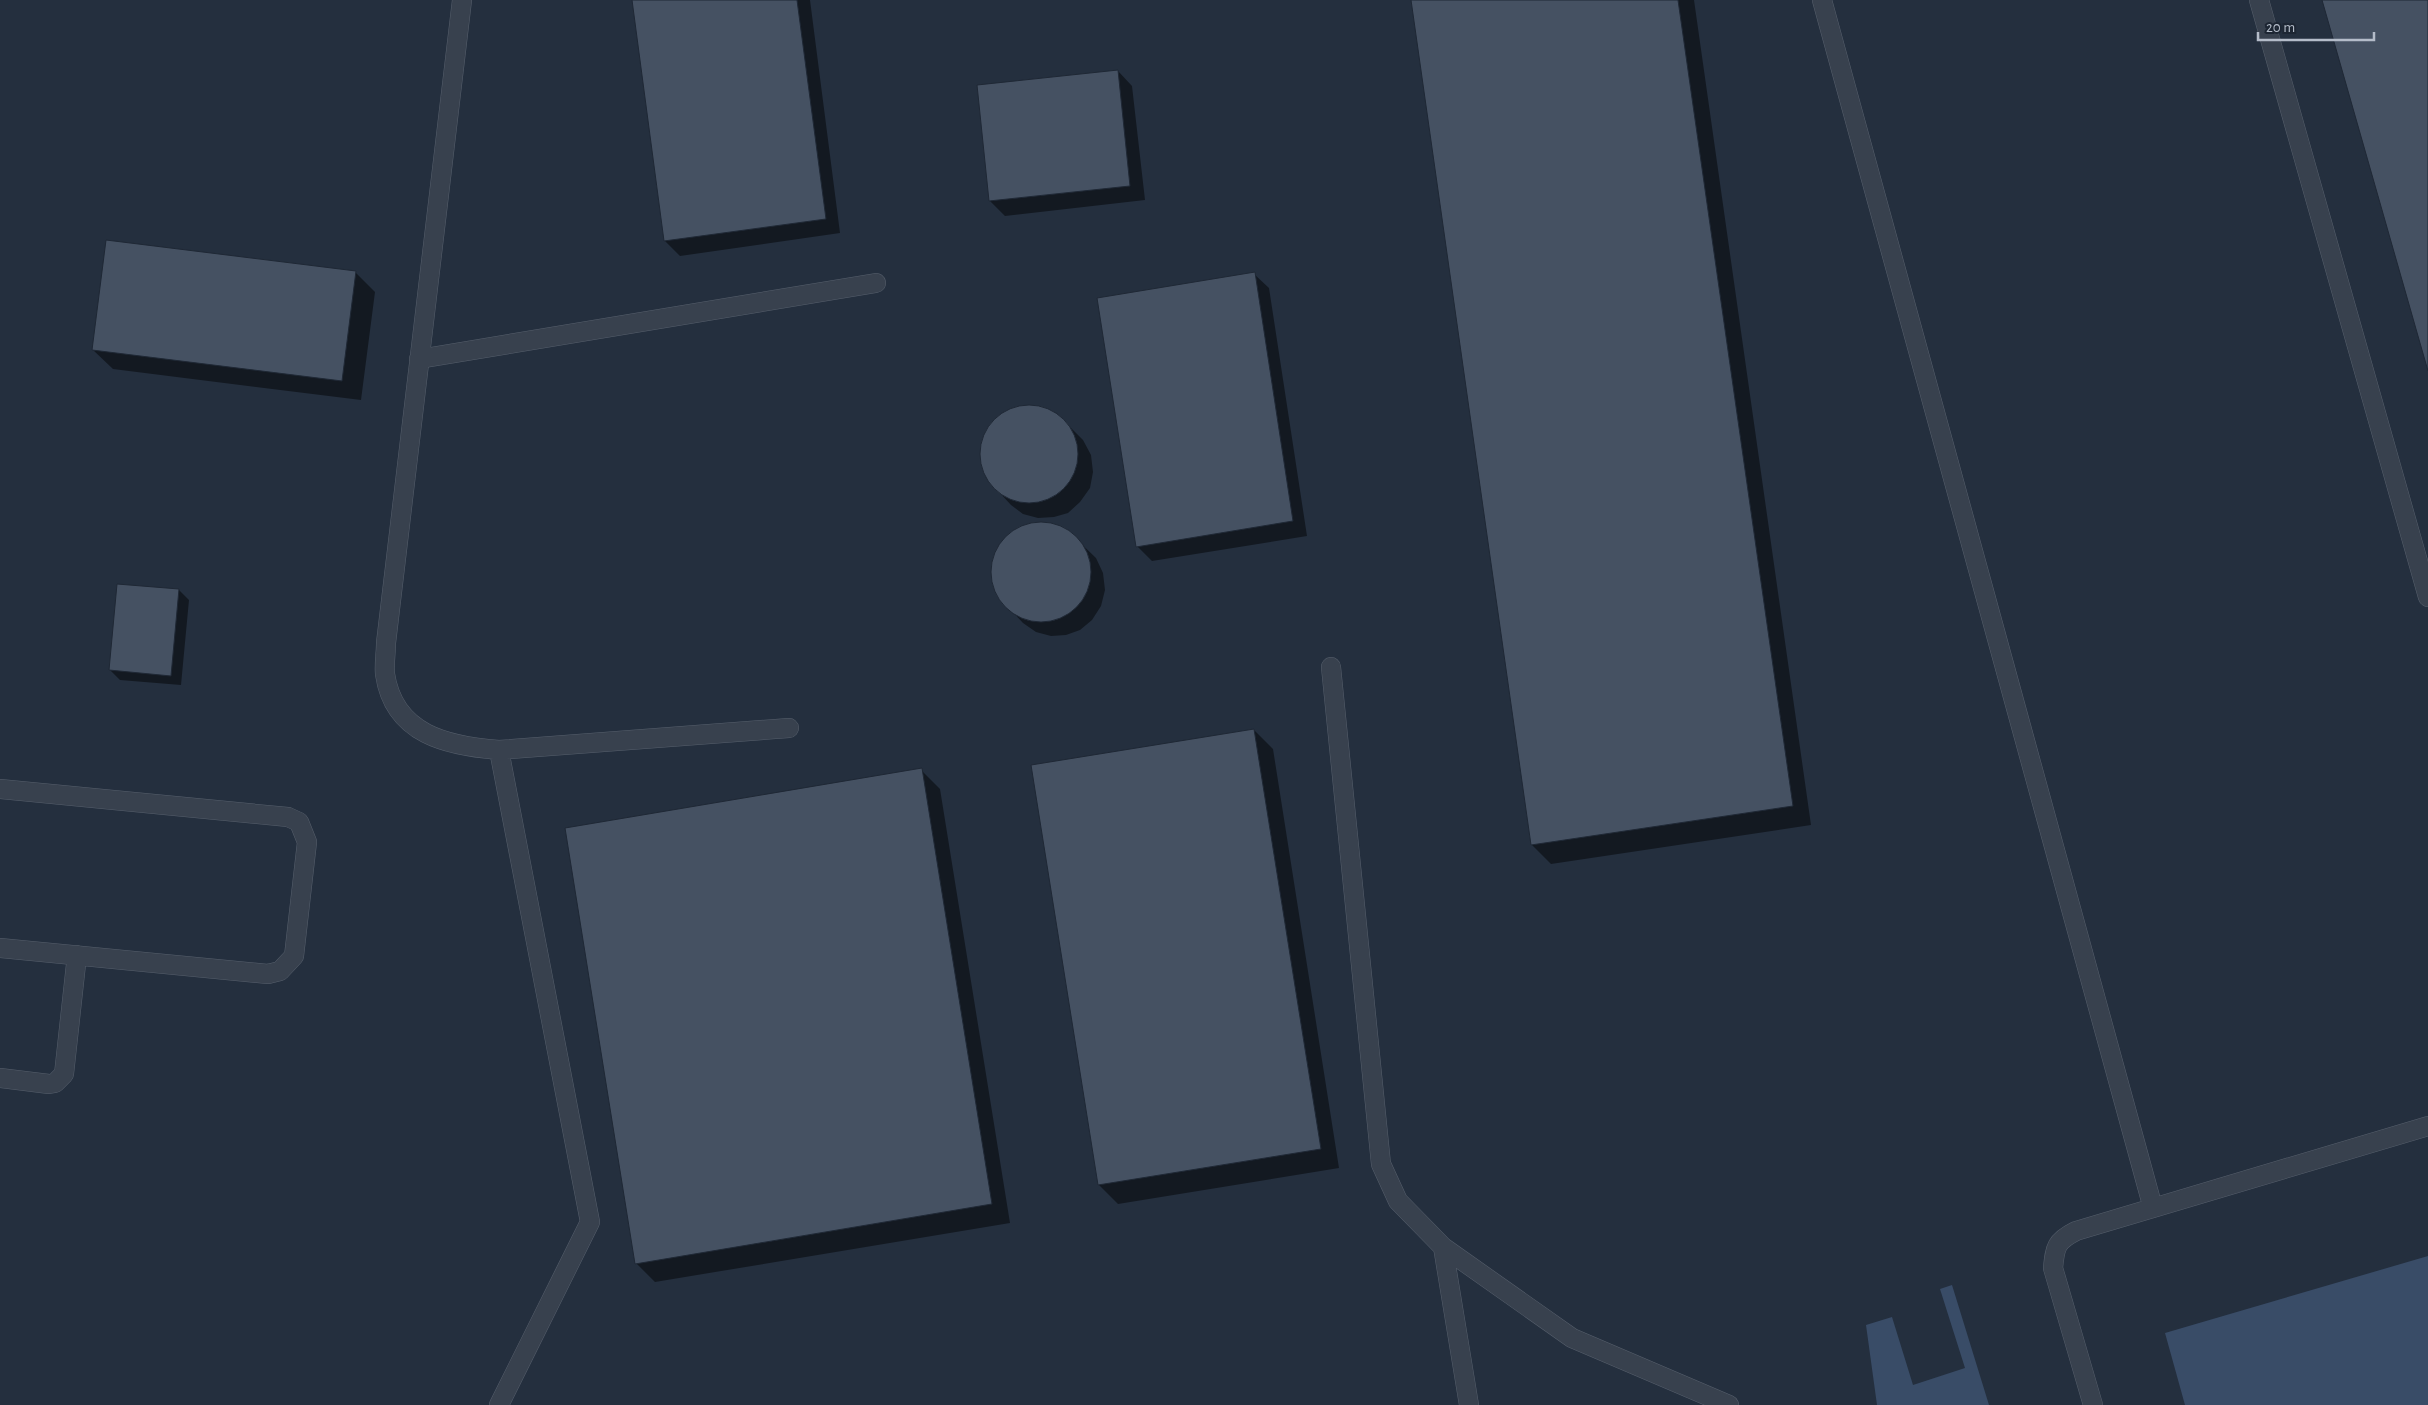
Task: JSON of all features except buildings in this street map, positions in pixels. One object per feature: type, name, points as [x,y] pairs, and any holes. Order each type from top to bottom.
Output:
[{"type":"lane","points":[[462,0],[386,643],[385,674],[392,697],[403,716],[430,737],[467,748],[499,750],[789,728]]},
{"type":"lane","points":[[1822,0],[2153,1208]]},
{"type":"lane","points":[[2259,0],[2428,597]]},
{"type":"lane","points":[[419,359],[876,283]]},
{"type":"lane","points":[[1331,667],[1381,1164],[1398,1201],[1443,1247],[1572,1338],[1729,1405]]},
{"type":"lane","points":[[499,750],[590,1222],[499,1405]]},
{"type":"lane","points":[[0,789],[288,817],[299,822],[307,842],[294,956],[280,971],[268,974],[0,948]]},
{"type":"lane","points":[[0,1078],[49,1084],[55,1083],[64,1074],[77,955]]},
{"type":"lane","points":[[2093,1405],[2053,1268],[2054,1252],[2061,1238],[2076,1231],[2428,1126]]},
{"type":"lane","points":[[1443,1247],[1469,1405]]},
{"type":"water","points":[[2428,1256],[2428,1405],[2185,1405],[2165,1333]]},
{"type":"water","points":[[1952,1285],[1989,1405],[1877,1405],[1866,1325],[1892,1317],[1913,1385],[1965,1368],[1940,1289]]}]
